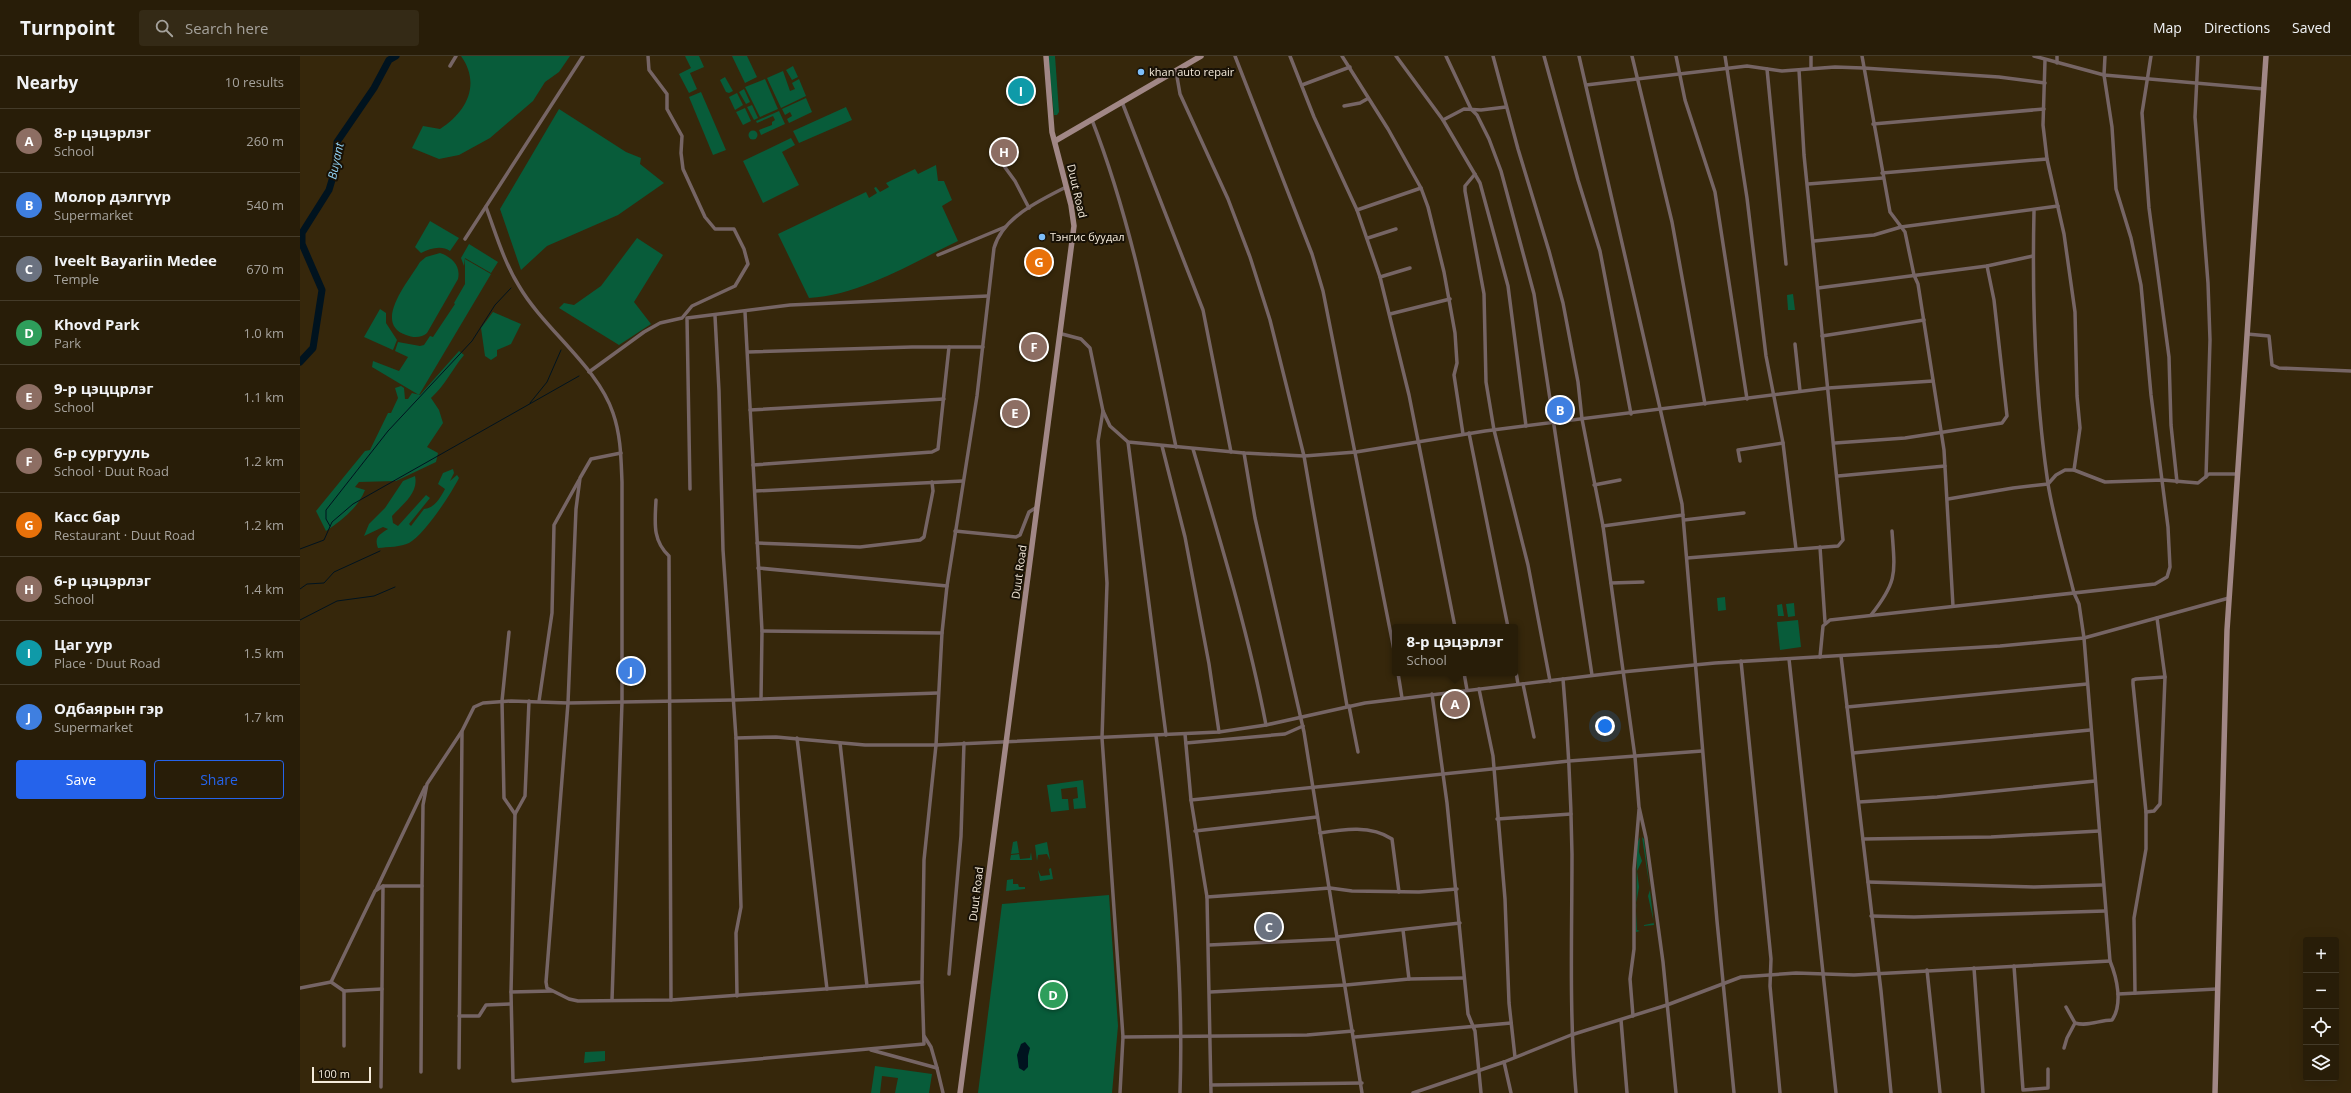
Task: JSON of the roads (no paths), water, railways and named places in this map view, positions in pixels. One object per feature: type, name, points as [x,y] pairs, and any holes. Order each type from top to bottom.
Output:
[{"type":"main road","name":"Duut Road","points":[[960,1093],[1062,334],[1074,226],[1055,141],[1046,56]]},
{"type":"main road","points":[[1055,141],[1201,56]]},
{"type":"main road","points":[[2214,1093],[2222,748],[2229,598],[2266,56]]},
{"type":"street","points":[[450,66],[456,56]]},
{"type":"street","points":[[465,239],[583,56]]},
{"type":"street","points":[[648,56],[649,70],[667,94],[667,110],[682,136],[681,152],[683,169],[705,217],[715,229],[734,229],[748,260],[746,269],[735,286],[692,306],[682,318]]},
{"type":"street","points":[[1235,56],[1318,271],[1331,324],[1392,639]]},
{"type":"street","points":[[1290,56],[1357,210],[1368,238],[1380,277],[1409,395],[1454,624]]},
{"type":"street","points":[[1342,56],[1350,67],[1367,99],[1388,130],[1421,188],[1437,237],[1450,299],[1455,333],[1457,362],[1454,375],[1462,434]]},
{"type":"street","points":[[1396,56],[1443,120],[1480,183],[1489,210],[1508,286],[1526,426]]},
{"type":"street","points":[[1446,56],[1471,109],[1477,115],[1489,139],[1501,170],[1529,272],[1538,319],[1553,423],[1572,534],[1592,675]]},
{"type":"street","points":[[1493,56],[1506,107],[1563,304],[1578,382],[1582,419],[1603,526],[1622,672],[1635,757],[1639,807],[1646,838],[1676,1093]]},
{"type":"street","points":[[1544,56],[1576,173],[1600,251],[1631,414]]},
{"type":"street","points":[[1579,56],[1684,520],[1702,751],[1734,1093]]},
{"type":"street","points":[[1632,56],[1672,222],[1705,404]]},
{"type":"street","points":[[1676,56],[1686,100],[1716,192],[1747,399]]},
{"type":"street","points":[[1725,56],[1747,198],[1766,356],[1783,443],[1796,549]]},
{"type":"street","points":[[1811,56],[1811,68]]},
{"type":"street","points":[[1862,56],[1862,68],[1890,212],[1905,232],[1914,275],[1918,284],[1924,320],[1945,466],[1953,606]]},
{"type":"street","points":[[2034,56],[2104,74],[2264,89]]},
{"type":"street","points":[[2057,56],[2057,63]]},
{"type":"street","points":[[1826,622],[1871,615],[2155,584],[2168,577],[2170,567],[2163,480],[2151,395],[2141,285],[2131,238],[2116,190],[2112,127],[2104,74],[2105,56]]},
{"type":"street","points":[[2151,56],[2142,113],[2149,208],[2169,357],[2171,425],[2177,482]]},
{"type":"street","points":[[2198,56],[2195,117],[2208,283],[2210,340],[2206,477]]},
{"type":"street","points":[[2045,60],[2043,125],[2047,159],[2058,206],[2075,312],[2077,339],[2077,396],[2080,428],[2078,453],[2074,470]]},
{"type":"street","points":[[1586,85],[1681,75],[1747,66],[1782,71],[1811,68],[1862,68],[1998,77],[2045,83]]},
{"type":"street","points":[[1302,85],[1350,67]]},
{"type":"street","points":[[1767,69],[1786,264]]},
{"type":"street","points":[[1687,558],[1838,546],[1843,540],[1835,443],[1822,336],[1799,70]]},
{"type":"street","points":[[1176,71],[1180,94],[1228,199],[1250,257],[1270,320],[1304,456],[1348,706],[1358,752]]},
{"type":"street","points":[[1344,106],[1360,103],[1367,99]]},
{"type":"street","points":[[1122,102],[1203,310],[1232,452]]},
{"type":"street","points":[[1443,120],[1464,109],[1481,110],[1506,107]]},
{"type":"street","points":[[1873,124],[2044,109]]},
{"type":"street","points":[[1092,120],[1105,152],[1134,254],[1176,447]]},
{"type":"street","points":[[1882,173],[2047,159]]},
{"type":"street","points":[[1004,166],[1015,181],[1029,208]]},
{"type":"street","points":[[1475,174],[1465,186],[1464,191],[1484,294],[1486,382],[1494,430],[1528,565],[1550,681]]},
{"type":"street","points":[[1808,184],[1883,178]]},
{"type":"street","points":[[938,255],[1006,226],[1029,208],[1066,187]]},
{"type":"street","points":[[1357,210],[1421,188]]},
{"type":"street","points":[[1814,241],[1874,235],[1901,228],[2034,211],[2058,206]]},
{"type":"street","points":[[486,207],[518,286],[547,325],[589,372],[613,412],[621,453],[622,702],[612,1000]]},
{"type":"street","points":[[2034,211],[2033,256],[2038,375],[2048,484],[2074,593],[2079,604],[2084,638],[2102,885],[2110,961],[2118,994],[2118,1012],[2112,1020],[2100,1020],[2083,1026],[2075,1023],[2066,1007]]},
{"type":"street","points":[[529,701],[525,796],[515,814],[511,992],[513,1081],[924,1044],[922,982],[924,860],[936,745],[942,633],[947,586],[983,347],[994,248],[997,238],[1006,226]]},
{"type":"street","points":[[1368,238],[1396,229]]},
{"type":"street","points":[[1818,288],[1987,266],[2033,256]]},
{"type":"street","points":[[1835,443],[1941,433],[2002,423],[2006,416],[1994,300],[1987,266]]},
{"type":"street","points":[[1380,277],[1410,268]]},
{"type":"street","points":[[589,372],[644,332],[660,323],[682,318],[715,316],[814,303],[988,296]]},
{"type":"street","points":[[1390,314],[1450,299]]},
{"type":"street","points":[[745,312],[762,631],[760,699]]},
{"type":"street","points":[[715,316],[719,391],[723,550],[736,738],[742,907],[736,933],[738,996]]},
{"type":"street","points":[[687,318],[690,489]]},
{"type":"street","points":[[1822,336],[1924,320]]},
{"type":"street","points":[[1062,334],[1082,339],[1090,348],[1102,411],[1110,426],[1128,442],[1244,453],[1304,456],[1356,452],[1469,433],[1631,414],[1800,391],[1933,381]]},
{"type":"street","points":[[2247,334],[2269,336],[2272,365],[2278,368],[2351,371]]},
{"type":"street","points":[[1795,344],[1800,391]]},
{"type":"street","points":[[754,465],[932,452],[938,449],[949,347]]},
{"type":"street","points":[[748,352],[983,347]]},
{"type":"street","points":[[750,410],[944,399]]},
{"type":"street","points":[[1102,411],[1098,441],[1107,583],[1102,738],[1123,1037],[1120,1093]]},
{"type":"street","points":[[1469,433],[1507,624]]},
{"type":"street","points":[[1128,442],[1166,735]]},
{"type":"street","points":[[1740,461],[1738,450],[1783,443]]},
{"type":"street","points":[[1162,446],[1185,537],[1209,664],[1219,732]]},
{"type":"street","points":[[1193,448],[1243,622],[1254,665],[1266,725]]},
{"type":"street","points":[[539,701],[552,613],[551,560],[554,525],[591,458],[621,453]]},
{"type":"street","points":[[1244,453],[1255,518],[1303,726],[1355,1037],[1362,1083],[1362,1093]]},
{"type":"street","points":[[1838,476],[1945,466]]},
{"type":"street","points":[[1948,500],[2013,488],[2048,484],[2056,475],[2065,470],[2074,470],[2105,482],[2163,480],[2198,484],[2206,477],[2214,473],[2238,474]]},
{"type":"street","points":[[580,478],[576,508],[568,703],[546,982],[548,988],[569,999],[578,1001],[671,1000],[922,982]]},
{"type":"street","points":[[1594,485],[1620,480]]},
{"type":"street","points":[[755,491],[963,481]]},
{"type":"street","points":[[757,543],[860,547],[920,540],[924,537],[933,491],[932,482]]},
{"type":"street","points":[[656,500],[655,535],[661,549],[669,556],[671,1000]]},
{"type":"street","points":[[955,531],[1016,537],[1020,535],[1029,512],[1038,507]]},
{"type":"street","points":[[1684,520],[1744,513]]},
{"type":"street","points":[[1603,526],[1683,515]]},
{"type":"street","points":[[1871,615],[1887,596],[1892,584],[1895,572],[1892,531]]},
{"type":"street","points":[[1820,547],[1826,622],[1823,626],[1820,657]]},
{"type":"street","points":[[758,568],[947,586]]},
{"type":"street","points":[[1611,583],[1643,582]]},
{"type":"street","points":[[736,738],[797,738],[840,743],[936,745],[1219,732],[1266,725],[1348,706],[1432,694],[1592,675],[1695,664],[2000,646],[2084,638],[2229,598]]},
{"type":"street","points":[[2146,812],[2154,811],[2160,804],[2165,677],[2157,618]]},
{"type":"street","points":[[762,631],[942,633]]},
{"type":"street","points":[[508,632],[502,701],[504,798],[515,814]]},
{"type":"street","points":[[1841,656],[1879,973],[1891,1093]]},
{"type":"street","points":[[1789,659],[1836,1093]]},
{"type":"street","points":[[1741,661],[1771,960],[1770,986],[1780,1093]]},
{"type":"street","points":[[1398,676],[1402,698]]},
{"type":"street","points":[[1465,676],[1467,690]]},
{"type":"street","points":[[1517,676],[1518,684]]},
{"type":"street","points":[[2135,993],[2134,918],[2146,849],[2146,812],[2133,680],[2165,677]]},
{"type":"street","points":[[1563,679],[1571,814],[1571,1035],[1576,1093]]},
{"type":"street","points":[[1523,684],[1534,737]]},
{"type":"street","points":[[1847,707],[2087,684]]},
{"type":"street","points":[[1478,689],[1488,725],[1494,770],[1497,820],[1505,899],[1511,1023],[1515,1057]]},
{"type":"street","points":[[331,982],[426,784],[462,730],[474,707],[484,703],[502,701],[568,703],[733,700],[938,693]]},
{"type":"street","points":[[1432,694],[1444,775],[1457,889],[1468,1014],[1473,1026],[1481,1093]]},
{"type":"street","points":[[1186,743],[1285,734],[1303,726]]},
{"type":"street","points":[[459,1068],[462,730]]},
{"type":"street","points":[[1853,754],[2090,730]]},
{"type":"street","points":[[1185,734],[1195,831],[1207,897],[1211,1036],[1210,1093]]},
{"type":"street","points":[[1156,736],[1172,868],[1176,933],[1180,1093]]},
{"type":"street","points":[[797,738],[826,989]]},
{"type":"street","points":[[840,743],[867,986]]},
{"type":"street","points":[[949,974],[961,836],[964,743]]},
{"type":"street","points":[[1191,800],[1494,770],[1569,761],[1702,751]]},
{"type":"street","points":[[1859,802],[1937,797],[2095,781]]},
{"type":"street","points":[[421,1072],[423,805],[426,784]]},
{"type":"street","points":[[1633,1016],[1630,979],[1634,949],[1634,869],[1639,807]]},
{"type":"street","points":[[1497,820],[1571,814]]},
{"type":"street","points":[[1195,831],[1317,817]]},
{"type":"street","points":[[1320,833],[1343,830],[1365,830],[1384,834],[1392,839],[1399,892]]},
{"type":"street","points":[[1863,839],[1991,837],[2099,831]]},
{"type":"street","points":[[1868,882],[2034,888],[2102,885]]},
{"type":"street","points":[[375,891],[382,886],[422,886]]},
{"type":"street","points":[[381,1087],[382,886]]},
{"type":"street","points":[[1207,897],[1330,888],[1399,892],[1457,889]]},
{"type":"street","points":[[1871,916],[1914,917],[2105,911]]},
{"type":"street","points":[[1209,945],[1338,938],[1460,923]]},
{"type":"street","points":[[1402,930],[1409,979]]},
{"type":"street","points":[[1413,1093],[1504,1062],[1571,1035],[1666,1005],[1741,976],[1770,974],[1824,975],[1879,973],[2110,961]]},
{"type":"street","points":[[2014,966],[2023,1090],[2048,1088],[2048,1068]]},
{"type":"street","points":[[1974,968],[1983,1093]]},
{"type":"street","points":[[1927,970],[1940,1093]]},
{"type":"street","points":[[1210,992],[1346,985],[1409,979],[1464,978]]},
{"type":"street","points":[[300,988],[331,982],[344,991],[382,989]]},
{"type":"street","points":[[2118,994],[2217,989]]},
{"type":"street","points":[[344,991],[344,1046]]},
{"type":"street","points":[[511,992],[552,991]]},
{"type":"street","points":[[459,1016],[479,1016],[486,1005],[511,1004]]},
{"type":"street","points":[[1621,1020],[1627,1093]]},
{"type":"street","points":[[1355,1037],[1511,1023]]},
{"type":"street","points":[[2064,1048],[2067,1038],[2075,1023]]},
{"type":"street","points":[[1123,1037],[1307,1035],[1353,1031]]},
{"type":"street","points":[[924,1035],[931,1047],[943,1093]]},
{"type":"street","points":[[868,1049],[937,1068]]},
{"type":"street","points":[[1504,1062],[1511,1093]]},
{"type":"street","points":[[1210,1085],[1362,1083]]},
{"type":"water","points":[[1025,1042],[1030,1048],[1028,1067],[1024,1071],[1019,1068],[1017,1055],[1021,1044]]},
{"type":"waterway","name":"Buyant","points":[[300,362],[313,348],[322,290],[302,244],[302,233],[329,190],[335,170],[337,142],[374,88],[389,60],[396,56]]},
{"type":"waterway","points":[[330,526],[326,519],[326,510],[388,431],[472,341],[495,305],[511,288]]},
{"type":"waterway","points":[[530,403],[547,382],[561,350]]},
{"type":"waterway","points":[[300,549],[324,540],[332,522],[353,504],[579,376]]},
{"type":"waterway","points":[[300,589],[307,584],[324,583],[334,572],[380,551]]},
{"type":"waterway","points":[[300,620],[337,601],[374,596],[395,587]]},
{"type":"place","name":"khan auto repair","points":[[1141,72]]},
{"type":"place","name":"Цаг уур","points":[[1021,91]]},
{"type":"place","name":"6-р цэцэрлэг","points":[[1004,152]]},
{"type":"place","name":"Тэнгис буудал","points":[[1042,237]]},
{"type":"place","name":"Касс бар","points":[[1039,262]]},
{"type":"place","name":"6-р сургууль","points":[[1034,347]]},
{"type":"place","name":"Молор дэлгүүр","points":[[1560,410]]},
{"type":"place","name":"9-р цэццрлэг","points":[[1015,413]]},
{"type":"place","name":"Одбаярын гэр","points":[[631,671]]},
{"type":"place","name":"8-р цэцэрлэг","points":[[1455,704]]},
{"type":"place","name":"Iveelt Bayariin Medee","points":[[1269,927]]},
{"type":"place","name":"Khovd Park","points":[[1053,995]]}]
